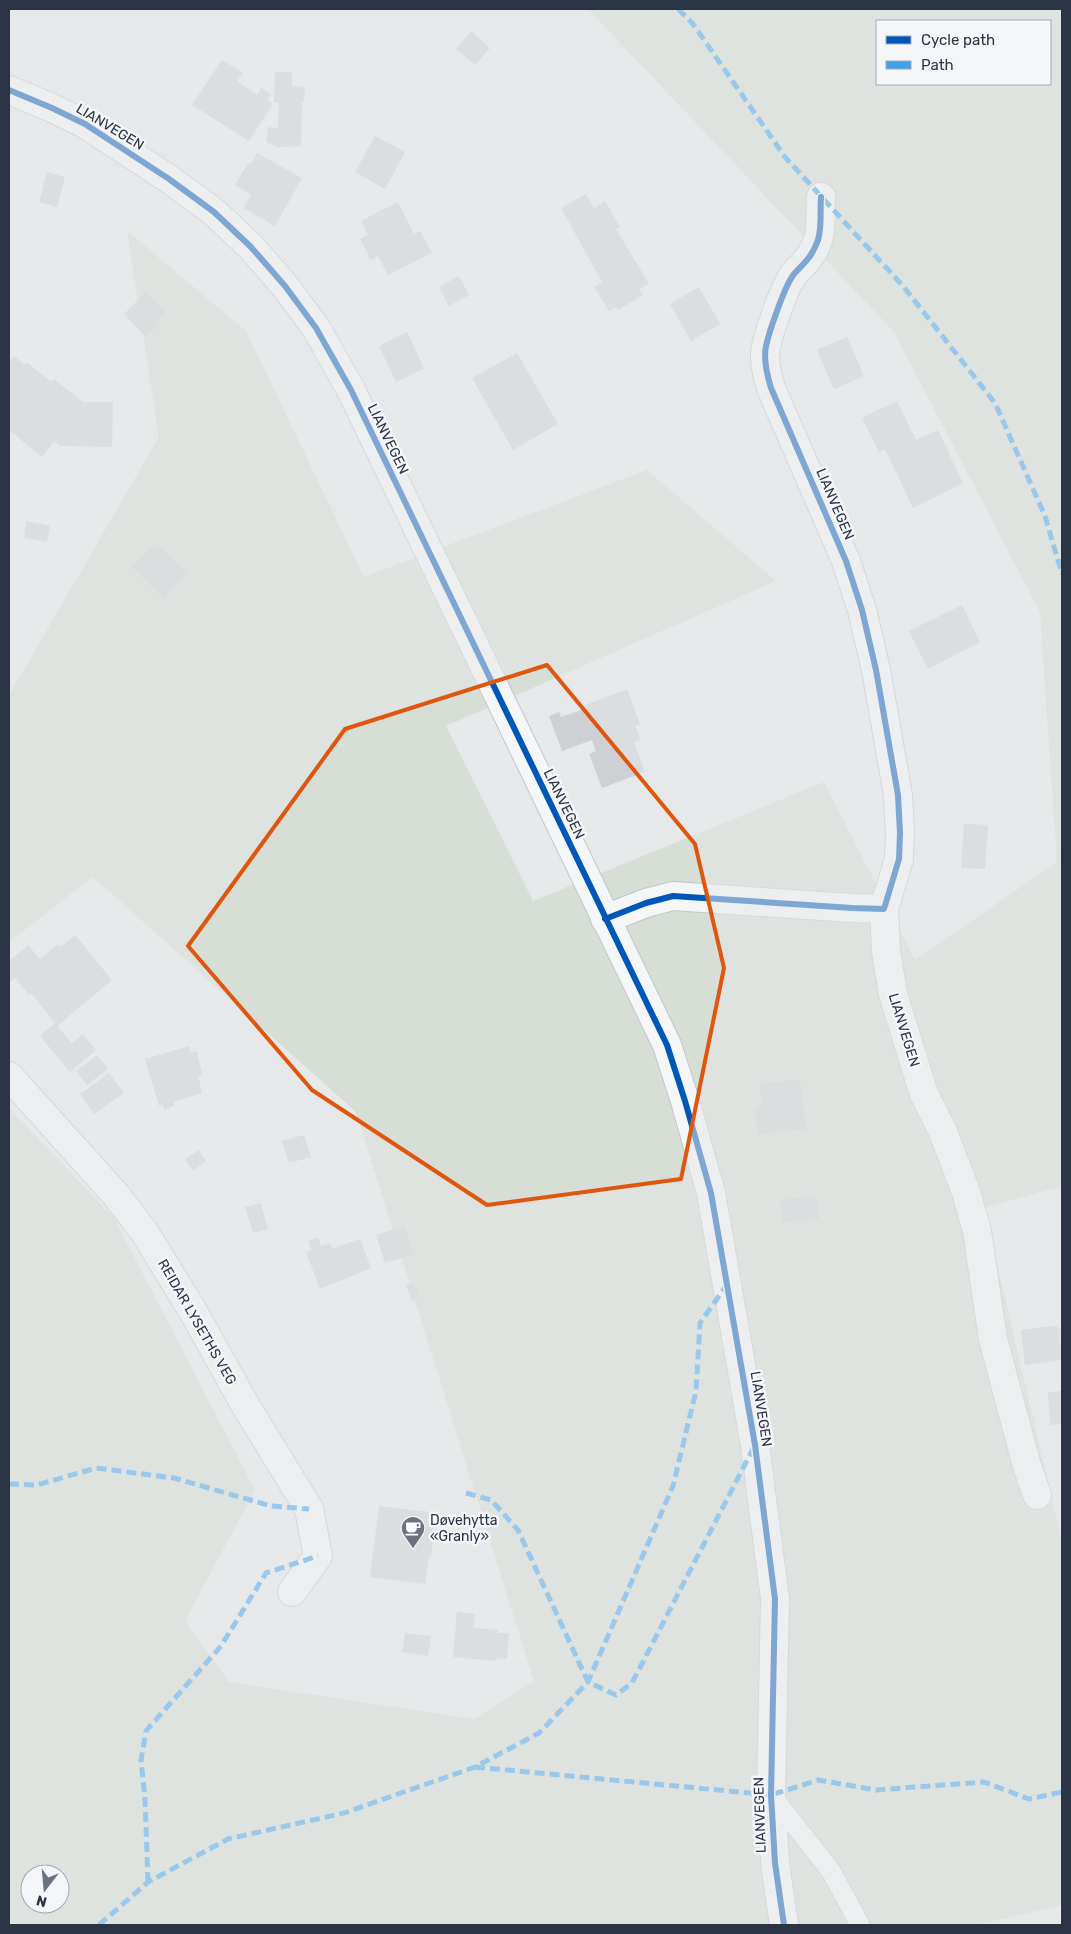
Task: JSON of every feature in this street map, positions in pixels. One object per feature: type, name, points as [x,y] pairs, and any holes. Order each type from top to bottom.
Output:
[{"type":"street","name":"LIANVEGEN","points":[[9,90],[85,124],[169,179],[214,212],[251,248],[285,286],[316,328],[351,390],[667,1045],[711,1193],[755,1445],[775,1599],[771,1795],[774,1863],[784,1925]]},
{"type":"street","name":"LIANVEGEN","points":[[821,197],[818,239],[805,265],[793,275],[784,292],[766,347],[766,371],[771,388],[846,561],[862,610],[876,670],[898,795],[899,860],[884,909],[886,951],[893,994],[924,1094],[943,1132],[966,1192],[977,1231],[993,1339],[1020,1441],[1037,1495]]},
{"type":"street","points":[[605,919],[646,903],[673,896],[884,909]]},
{"type":"street","name":"REIDAR LYSETHS VEG","points":[[9,1076],[116,1195],[145,1233],[194,1313],[244,1403],[309,1509],[318,1556],[292,1592]]},
{"type":"lane","name":"LIANVEGEN","points":[[771,1795],[831,1871],[860,1925]]},
{"type":"highlighted area","points":[[547,665],[695,844],[724,968],[681,1179],[487,1205],[312,1090],[188,946],[345,729]]},
{"type":"shaded area","points":[[588,9],[1062,9],[1062,1186],[984,1208],[1062,1542],[1062,1905],[976,1925],[9,1925],[9,1108],[114,1218],[255,1490],[185,1621],[229,1682],[474,1719],[534,1681],[356,1112],[93,877],[9,942],[9,695],[159,437],[127,231],[246,331],[364,577],[647,470],[776,581],[446,726],[533,901],[824,782],[915,960],[1057,862],[1040,612],[894,332]]},
{"type":"building","points":[[471,31],[490,48],[475,65],[456,49]]},
{"type":"building","points":[[222,60],[243,73],[237,81],[257,95],[261,88],[271,94],[267,100],[273,104],[249,141],[192,105]]},
{"type":"building","points":[[275,72],[292,72],[292,86],[305,87],[304,102],[302,103],[301,146],[277,147],[266,142],[268,127],[278,128],[279,103],[274,102]]},
{"type":"building","points":[[375,136],[405,152],[385,189],[355,172]]},
{"type":"building","points":[[257,153],[302,178],[275,226],[244,208],[251,195],[235,185],[248,163],[251,164]]},
{"type":"building","points":[[47,172],[65,177],[57,207],[39,202]]},
{"type":"building","points":[[586,194],[594,208],[605,201],[620,227],[616,229],[649,284],[639,289],[643,295],[618,310],[616,307],[609,311],[594,287],[602,282],[561,208]]},
{"type":"building","points":[[398,202],[414,234],[420,231],[432,253],[388,275],[378,256],[371,260],[360,239],[368,235],[361,221]]},
{"type":"building","points":[[459,276],[469,295],[449,306],[439,287]]},
{"type":"building","points":[[699,287],[720,324],[691,341],[670,304]]},
{"type":"building","points":[[146,292],[166,312],[155,322],[158,325],[146,337],[124,314]]},
{"type":"building","points":[[407,332],[424,368],[396,382],[379,346]]},
{"type":"building","points":[[847,337],[864,376],[834,389],[817,350]]},
{"type":"building","points":[[517,353],[558,424],[513,450],[472,378]]},
{"type":"building","points":[[14,356],[24,364],[28,363],[51,382],[54,379],[83,402],[113,402],[112,447],[60,446],[54,441],[42,457],[9,430],[9,363]]},
{"type":"building","points":[[897,401],[916,440],[938,430],[963,483],[913,508],[885,449],[879,452],[862,418]]},
{"type":"building","points":[[26,521],[50,526],[47,542],[24,538]]},
{"type":"building","points":[[156,543],[187,574],[163,599],[132,567]]},
{"type":"building","points":[[962,605],[980,642],[928,669],[909,631]]},
{"type":"building","points":[[627,689],[640,724],[635,726],[641,740],[634,742],[645,772],[602,788],[589,754],[596,751],[592,740],[562,751],[549,716],[559,712],[561,717],[581,710],[580,707]]},
{"type":"building","points":[[964,824],[988,825],[985,869],[961,868]]},
{"type":"building","points":[[75,935],[112,980],[57,1026],[72,1043],[83,1034],[96,1050],[70,1072],[40,1036],[55,1023],[31,993],[29,995],[15,978],[9,983],[9,961],[28,945],[40,959],[58,944],[61,947]]},
{"type":"building","points":[[189,1046],[191,1053],[197,1051],[202,1075],[198,1076],[202,1093],[173,1102],[174,1106],[164,1110],[163,1105],[159,1106],[145,1059]]},
{"type":"building","points":[[97,1055],[108,1069],[87,1085],[76,1071]]},
{"type":"building","points":[[109,1073],[124,1093],[94,1114],[80,1094]]},
{"type":"building","points":[[800,1079],[806,1129],[758,1134],[754,1108],[762,1107],[760,1084]]},
{"type":"building","points":[[304,1135],[311,1157],[289,1163],[282,1141]]},
{"type":"building","points":[[199,1150],[206,1161],[193,1171],[185,1159]]},
{"type":"building","points":[[816,1196],[819,1219],[782,1222],[780,1200]]},
{"type":"building","points":[[261,1203],[268,1229],[253,1233],[245,1207]]},
{"type":"building","points":[[404,1226],[414,1254],[385,1263],[376,1235]]},
{"type":"building","points":[[318,1237],[321,1246],[330,1243],[332,1249],[360,1239],[371,1268],[320,1289],[306,1252],[311,1250],[308,1241]]},
{"type":"building","points":[[414,1282],[419,1298],[412,1301],[406,1285]]},
{"type":"building","points":[[1058,1325],[1062,1360],[1025,1365],[1021,1330]]},
{"type":"building","points":[[1062,1391],[1062,1424],[1050,1425],[1048,1392]]},
{"type":"building","points":[[379,1506],[436,1513],[431,1557],[429,1557],[425,1584],[370,1577]]},
{"type":"building","points":[[457,1612],[475,1614],[473,1628],[498,1630],[498,1633],[509,1633],[507,1659],[496,1658],[495,1661],[453,1657]]},
{"type":"building","points":[[405,1633],[431,1636],[428,1656],[402,1652]]},
{"type":"marked path","points":[[678,9],[693,24],[785,157],[903,286],[995,403],[1045,516],[1062,574]]},
{"type":"marked path","points":[[99,1925],[148,1882],[228,1839],[344,1813],[475,1767],[539,1733],[588,1682],[673,1486],[696,1391],[700,1323],[728,1283]]},
{"type":"marked path","points":[[466,1493],[491,1500],[518,1530],[588,1682],[616,1695],[632,1683],[754,1447]]},
{"type":"marked path","points":[[9,1484],[37,1485],[96,1468],[174,1478],[271,1506],[309,1509]]},
{"type":"marked path","points":[[148,1882],[145,1799],[141,1760],[146,1731],[221,1646],[266,1573],[318,1556]]},
{"type":"marked path","points":[[475,1767],[771,1795],[818,1780],[876,1790],[984,1782],[1029,1799],[1062,1792]]},
{"type":"cycle path","points":[[9,90],[85,124],[169,179],[214,212],[251,247],[285,286],[316,328],[351,390],[667,1045],[711,1193],[755,1445],[775,1599],[771,1795],[775,1863],[784,1925]]},
{"type":"cycle path","points":[[605,919],[646,903],[673,896],[884,909],[899,859],[898,795],[876,670],[862,610],[846,561],[771,388],[765,362],[768,339],[786,288],[794,274],[811,255],[816,246],[819,235],[821,197]]},
{"type":"place","name":"Døvehytta «Granly»","points":[[413,1549]]}]
